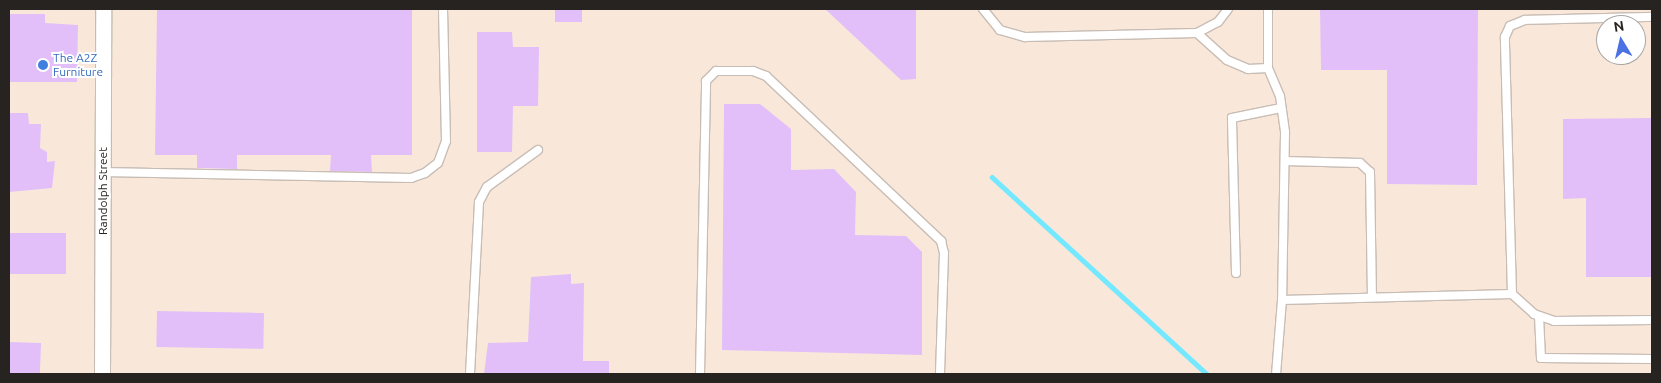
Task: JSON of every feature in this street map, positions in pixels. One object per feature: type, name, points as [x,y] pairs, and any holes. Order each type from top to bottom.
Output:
[{"type":"street","name":"Randolph Street","points":[[102,374],[103,9]]},
{"type":"lane","points":[[103,172],[411,178],[425,173],[438,163],[446,141],[443,9]]},
{"type":"lane","points":[[983,9],[1000,30],[1025,37],[1197,33],[1218,22],[1228,9]]},
{"type":"lane","points":[[1268,9],[1268,68],[1281,108],[1285,161],[1282,300],[1276,374]]},
{"type":"lane","points":[[1512,294],[1505,37],[1510,26],[1525,20],[1652,17]]},
{"type":"lane","points":[[1197,33],[1227,60],[1248,69],[1268,68]]},
{"type":"lane","points":[[700,374],[706,82],[716,71],[754,71],[766,76],[941,241],[944,253],[940,374]]},
{"type":"lane","points":[[1236,273],[1232,118],[1281,108]]},
{"type":"lane","points":[[470,374],[479,202],[487,187],[538,150]]},
{"type":"lane","points":[[1285,161],[1360,163],[1370,172],[1372,297]]},
{"type":"lane","points":[[1282,300],[1512,294],[1538,316],[1554,321],[1652,320]]},
{"type":"lane","points":[[1538,316],[1541,358],[1652,360]]},
{"type":"shaded area","points":[[9,9],[1652,9],[1652,374],[9,374]]},
{"type":"building","points":[[157,9],[412,9],[412,155],[371,155],[372,172],[330,171],[331,155],[237,155],[237,169],[197,168],[197,155],[155,155]]},
{"type":"building","points":[[555,9],[582,9],[582,22],[555,22]]},
{"type":"building","points":[[825,9],[916,9],[916,79],[901,80]]},
{"type":"building","points":[[1320,9],[1478,9],[1477,185],[1387,184],[1387,70],[1321,70]]},
{"type":"building","points":[[9,14],[45,14],[45,23],[78,25],[77,82],[9,82]]},
{"type":"building","points":[[477,32],[512,32],[513,47],[539,47],[538,106],[513,106],[512,152],[477,152]]},
{"type":"building","points":[[724,104],[760,104],[791,129],[791,170],[834,169],[856,192],[855,235],[906,236],[922,252],[922,355],[722,350]]},
{"type":"building","points":[[9,113],[28,113],[29,124],[41,124],[40,148],[47,152],[47,162],[55,161],[52,188],[9,192]]},
{"type":"building","points":[[1652,118],[1652,277],[1586,277],[1586,198],[1563,199],[1563,119]]},
{"type":"building","points":[[9,233],[66,233],[66,274],[9,274]]},
{"type":"building","points":[[571,274],[571,284],[584,283],[583,361],[609,361],[609,374],[484,374],[488,343],[528,342],[531,277]]},
{"type":"building","points":[[157,311],[264,313],[263,349],[156,347]]},
{"type":"building","points":[[9,342],[41,343],[40,374],[9,374]]},
{"type":"waterway","points":[[992,177],[1207,374]]},
{"type":"place","name":"The A2Z Furniture","points":[[43,65]]}]
